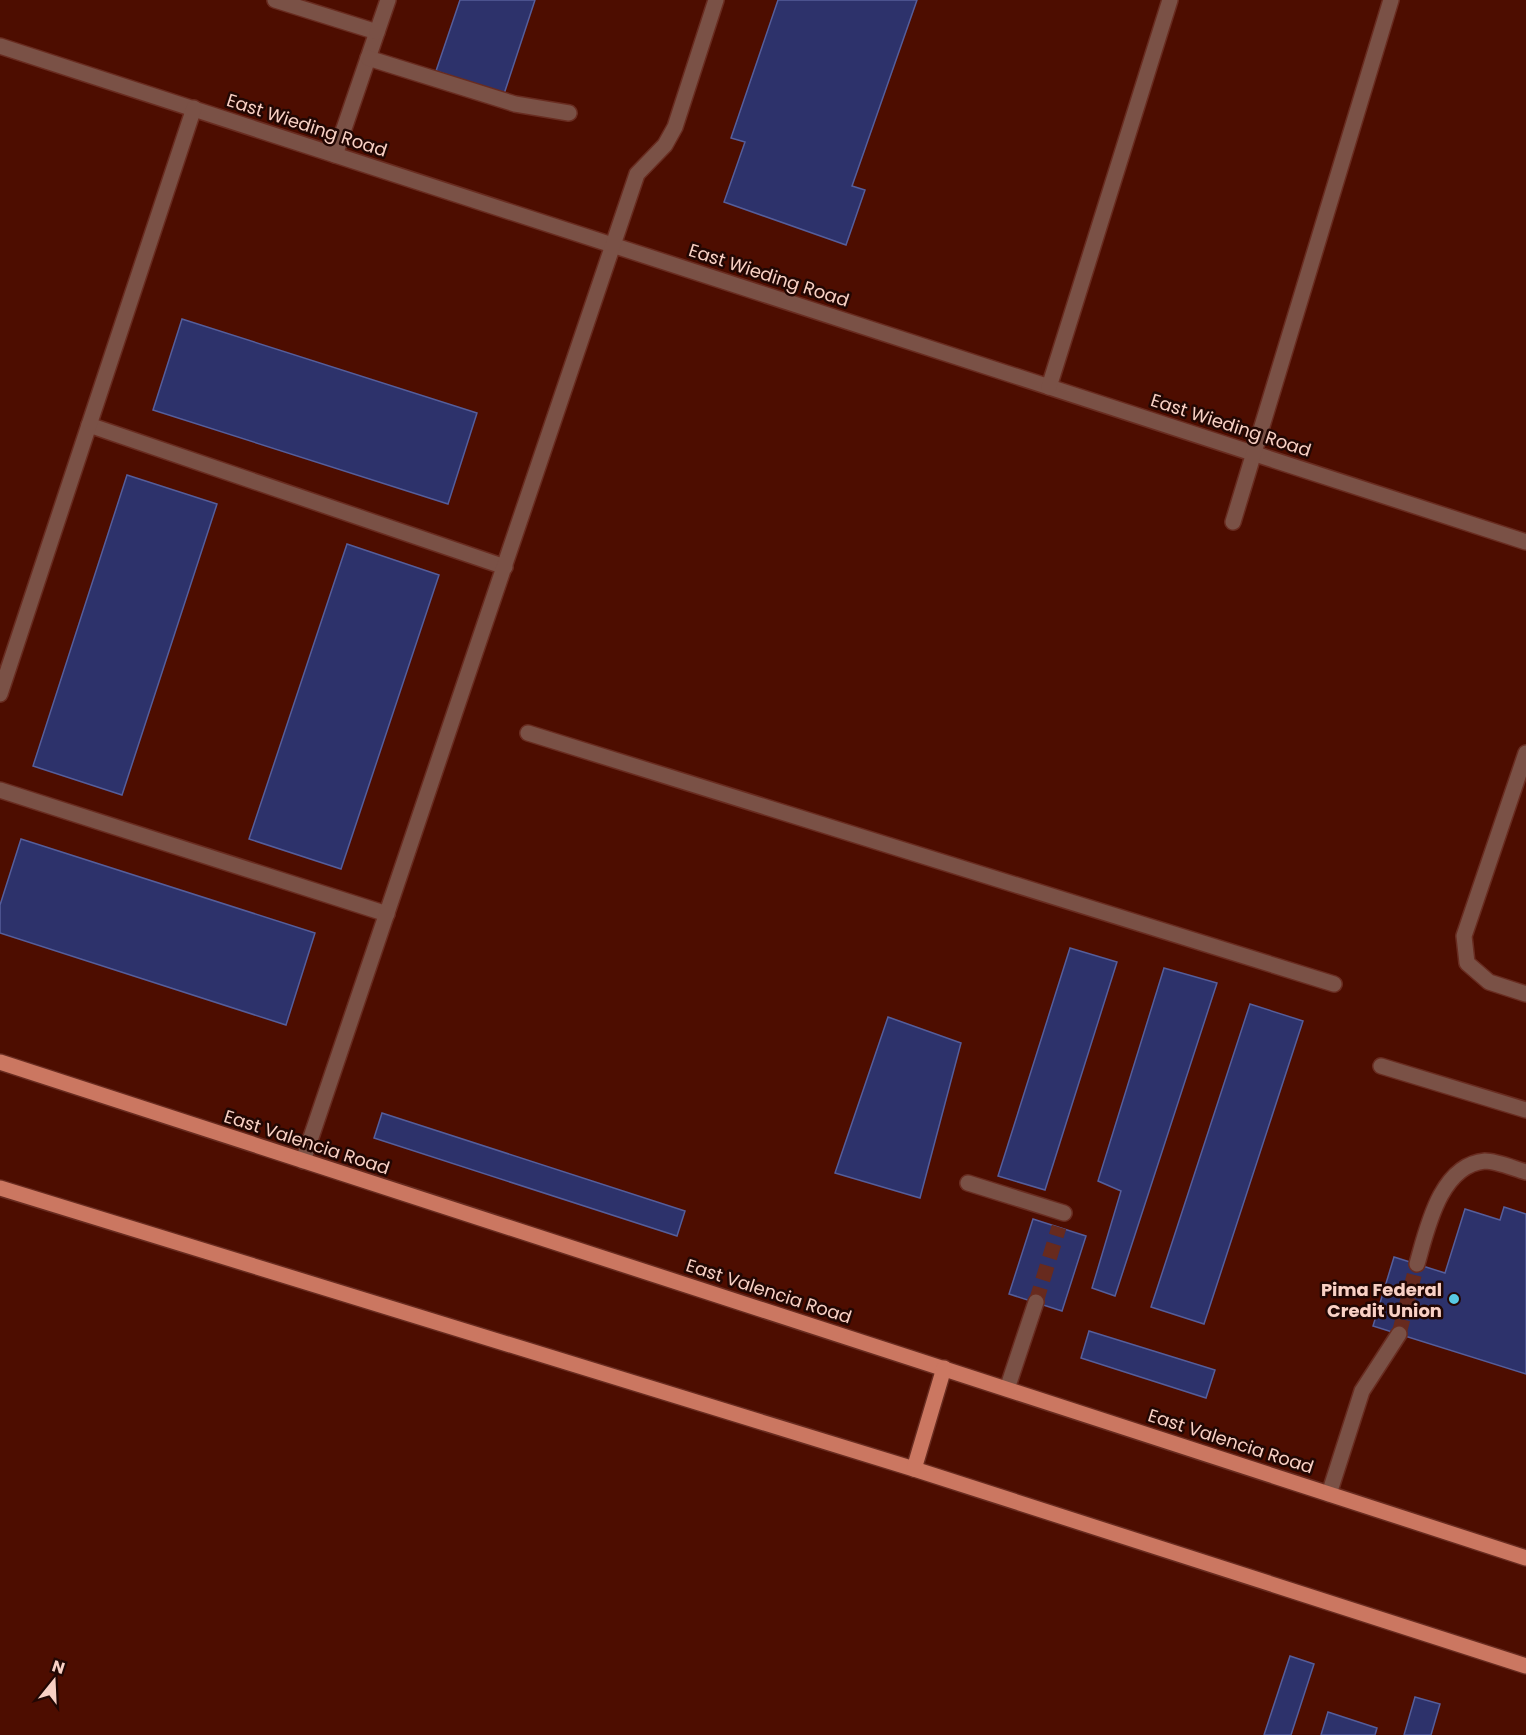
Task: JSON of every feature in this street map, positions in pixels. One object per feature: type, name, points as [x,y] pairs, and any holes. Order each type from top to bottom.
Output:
[{"type":"main road","name":"East Valencia Road","points":[[0,1062],[1526,1558]]},
{"type":"main road","points":[[0,1188],[914,1469],[1526,1666]]},
{"type":"main road","points":[[914,1469],[944,1368]]},
{"type":"street","points":[[275,0],[377,32]]},
{"type":"street","points":[[335,155],[388,0]]},
{"type":"street","points":[[303,1161],[612,244],[637,174],[666,145],[675,127],[716,0]]},
{"type":"street","points":[[1049,387],[1170,0]]},
{"type":"street","points":[[1233,522],[1252,453],[1391,0]]},
{"type":"street","name":"East Wieding Road","points":[[0,46],[1526,542]]},
{"type":"street","points":[[368,58],[515,104],[569,113]]},
{"type":"street","points":[[0,694],[194,108]]},
{"type":"street","points":[[89,425],[505,567]]},
{"type":"street","points":[[528,733],[1334,984]]},
{"type":"street","points":[[1526,753],[1464,936],[1467,963],[1489,982],[1526,994]]},
{"type":"street","points":[[0,790],[387,914]]},
{"type":"street","points":[[1381,1066],[1526,1110]]},
{"type":"street","points":[[1417,1264],[1430,1216],[1453,1174],[1485,1161],[1526,1172]]},
{"type":"street","points":[[968,1183],[1064,1213]]},
{"type":"street","points":[[1008,1389],[1036,1302]]},
{"type":"street","points":[[1329,1494],[1362,1391],[1399,1334]]},
{"type":"building","points":[[460,0],[535,0],[504,94],[436,71]]},
{"type":"building","points":[[778,0],[917,0],[852,186],[865,190],[846,245],[724,202],[745,142],[731,138]]},
{"type":"building","points":[[182,319],[477,413],[448,504],[153,410]]},
{"type":"building","points":[[127,475],[217,504],[122,795],[33,766]]},
{"type":"building","points":[[347,544],[439,575],[341,869],[249,839]]},
{"type":"building","points":[[21,839],[315,933],[286,1025],[0,933],[0,905]]},
{"type":"building","points":[[1070,948],[1117,962],[1045,1190],[998,1176]]},
{"type":"building","points":[[1164,968],[1217,983],[1115,1296],[1092,1288],[1121,1191],[1098,1181]]},
{"type":"building","points":[[1250,1004],[1303,1021],[1204,1324],[1151,1307]]},
{"type":"building","points":[[888,1017],[961,1043],[920,1198],[835,1173]]},
{"type":"building","points":[[382,1113],[685,1211],[677,1236],[374,1138]]},
{"type":"building","name":"Pima Federal Credit Union","points":[[1504,1207],[1526,1214],[1526,1374],[1373,1326],[1394,1257],[1445,1273],[1465,1209],[1500,1220]]},
{"type":"building","points":[[1033,1219],[1086,1236],[1062,1311],[1009,1294]]},
{"type":"building","points":[[1089,1331],[1215,1370],[1206,1398],[1081,1358]]},
{"type":"building","points":[[1290,1656],[1314,1664],[1291,1735],[1264,1735]]},
{"type":"building","points":[[1415,1697],[1440,1704],[1431,1735],[1404,1735]]},
{"type":"building","points":[[1328,1712],[1377,1728],[1375,1735],[1321,1735]]},
{"type":"tunnel","points":[[1036,1302],[1059,1227]]},
{"type":"tunnel","points":[[1399,1334],[1417,1264]]},
{"type":"place","name":"Pima Federal Credit Union","points":[[1454,1299]]}]
